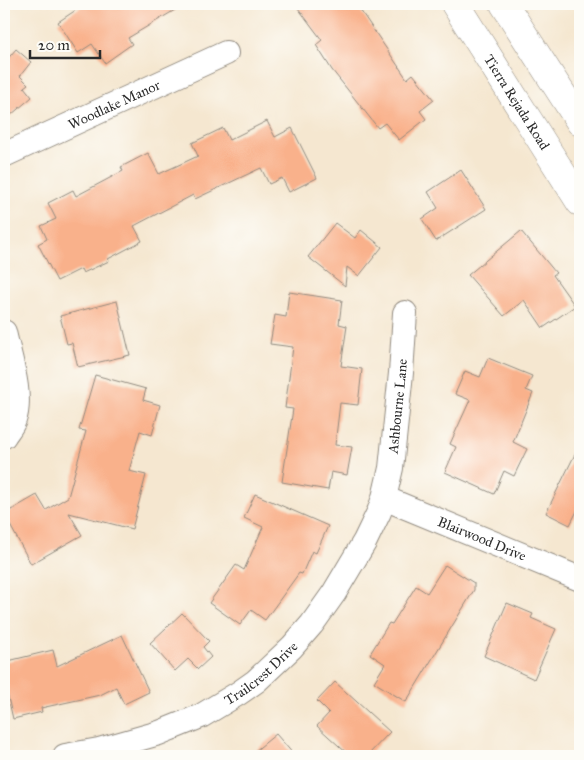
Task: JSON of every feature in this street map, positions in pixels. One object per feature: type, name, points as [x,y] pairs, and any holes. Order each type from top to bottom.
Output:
[{"type":"main road","name":"Tierra Rejada Road","points":[[455,4],[580,200]]},
{"type":"main road","points":[[504,4],[580,122]]},
{"type":"street","name":"Woodlake Manor","points":[[4,155],[226,53]]},
{"type":"street","name":"Ashbourne Lane","points":[[384,498],[392,459],[406,313]]},
{"type":"street","points":[[4,332],[16,389],[17,410],[14,422],[4,436]]},
{"type":"street","name":"Blairwood Drive","points":[[384,498],[580,579]]},
{"type":"street","name":"Trailcrest Drive","points":[[65,756],[100,753],[159,733],[201,716],[239,693],[256,680],[312,624],[334,593],[365,541],[384,498]]},
{"type":"building","points":[[85,4],[185,4],[128,38],[132,44],[105,63],[92,44],[78,53],[58,22]]},
{"type":"building","points":[[295,4],[356,4],[407,79],[413,74],[434,100],[420,111],[426,119],[399,140],[385,123],[378,128],[332,70],[316,45],[322,40]]},
{"type":"building","points":[[16,49],[31,62],[20,76],[28,84],[24,87],[32,97],[4,121],[4,61]]},
{"type":"building","points":[[267,121],[275,137],[292,128],[317,178],[289,192],[282,178],[269,184],[261,168],[195,199],[193,195],[134,226],[142,241],[108,259],[109,261],[83,273],[81,269],[57,281],[38,244],[47,239],[41,226],[56,219],[48,203],[73,190],[76,196],[123,171],[121,167],[148,153],[159,174],[198,156],[192,143],[223,128],[229,140]]},
{"type":"building","points":[[461,170],[486,209],[436,241],[422,219],[438,208],[428,192]]},
{"type":"building","points":[[335,223],[355,238],[361,230],[382,247],[359,276],[347,267],[345,286],[308,257]]},
{"type":"building","points":[[521,231],[556,273],[553,275],[575,306],[543,328],[524,300],[504,316],[468,275]]},
{"type":"building","points":[[289,292],[342,300],[339,324],[347,326],[341,366],[362,369],[358,405],[340,403],[335,445],[352,447],[347,475],[331,472],[328,490],[282,482],[293,409],[285,408],[293,347],[270,344],[275,315],[286,317]]},
{"type":"building","points":[[117,301],[130,355],[78,367],[72,343],[67,344],[60,316]]},
{"type":"building","points":[[488,358],[532,376],[526,390],[533,393],[513,442],[527,449],[514,476],[504,471],[494,494],[445,472],[456,447],[450,444],[470,400],[455,394],[465,371],[480,377]]},
{"type":"building","points":[[95,375],[146,389],[143,400],[160,405],[152,435],[140,431],[129,471],[146,475],[132,529],[69,513],[82,535],[31,564],[4,514],[37,495],[46,510],[68,497],[86,431],[79,430]]},
{"type":"building","points":[[580,444],[580,505],[570,525],[546,513]]},
{"type":"building","points":[[255,494],[328,526],[316,553],[312,551],[302,574],[299,573],[265,620],[251,610],[240,625],[209,603],[236,565],[244,570],[263,527],[244,518]]},
{"type":"building","points":[[445,565],[474,583],[474,590],[406,702],[374,682],[385,664],[370,654],[389,623],[392,624],[416,586],[427,593]]},
{"type":"building","points":[[507,603],[533,614],[531,618],[556,629],[534,679],[484,656]]},
{"type":"building","points":[[182,613],[209,641],[203,647],[211,657],[198,669],[188,659],[175,671],[150,643]]},
{"type":"building","points":[[122,635],[149,692],[124,704],[116,687],[100,695],[41,708],[42,712],[13,719],[4,680],[4,662],[53,650],[57,666]]},
{"type":"building","points":[[335,682],[390,732],[367,756],[350,756],[317,726],[329,713],[317,701]]},
{"type":"building","points":[[276,734],[295,756],[249,756]]}]
